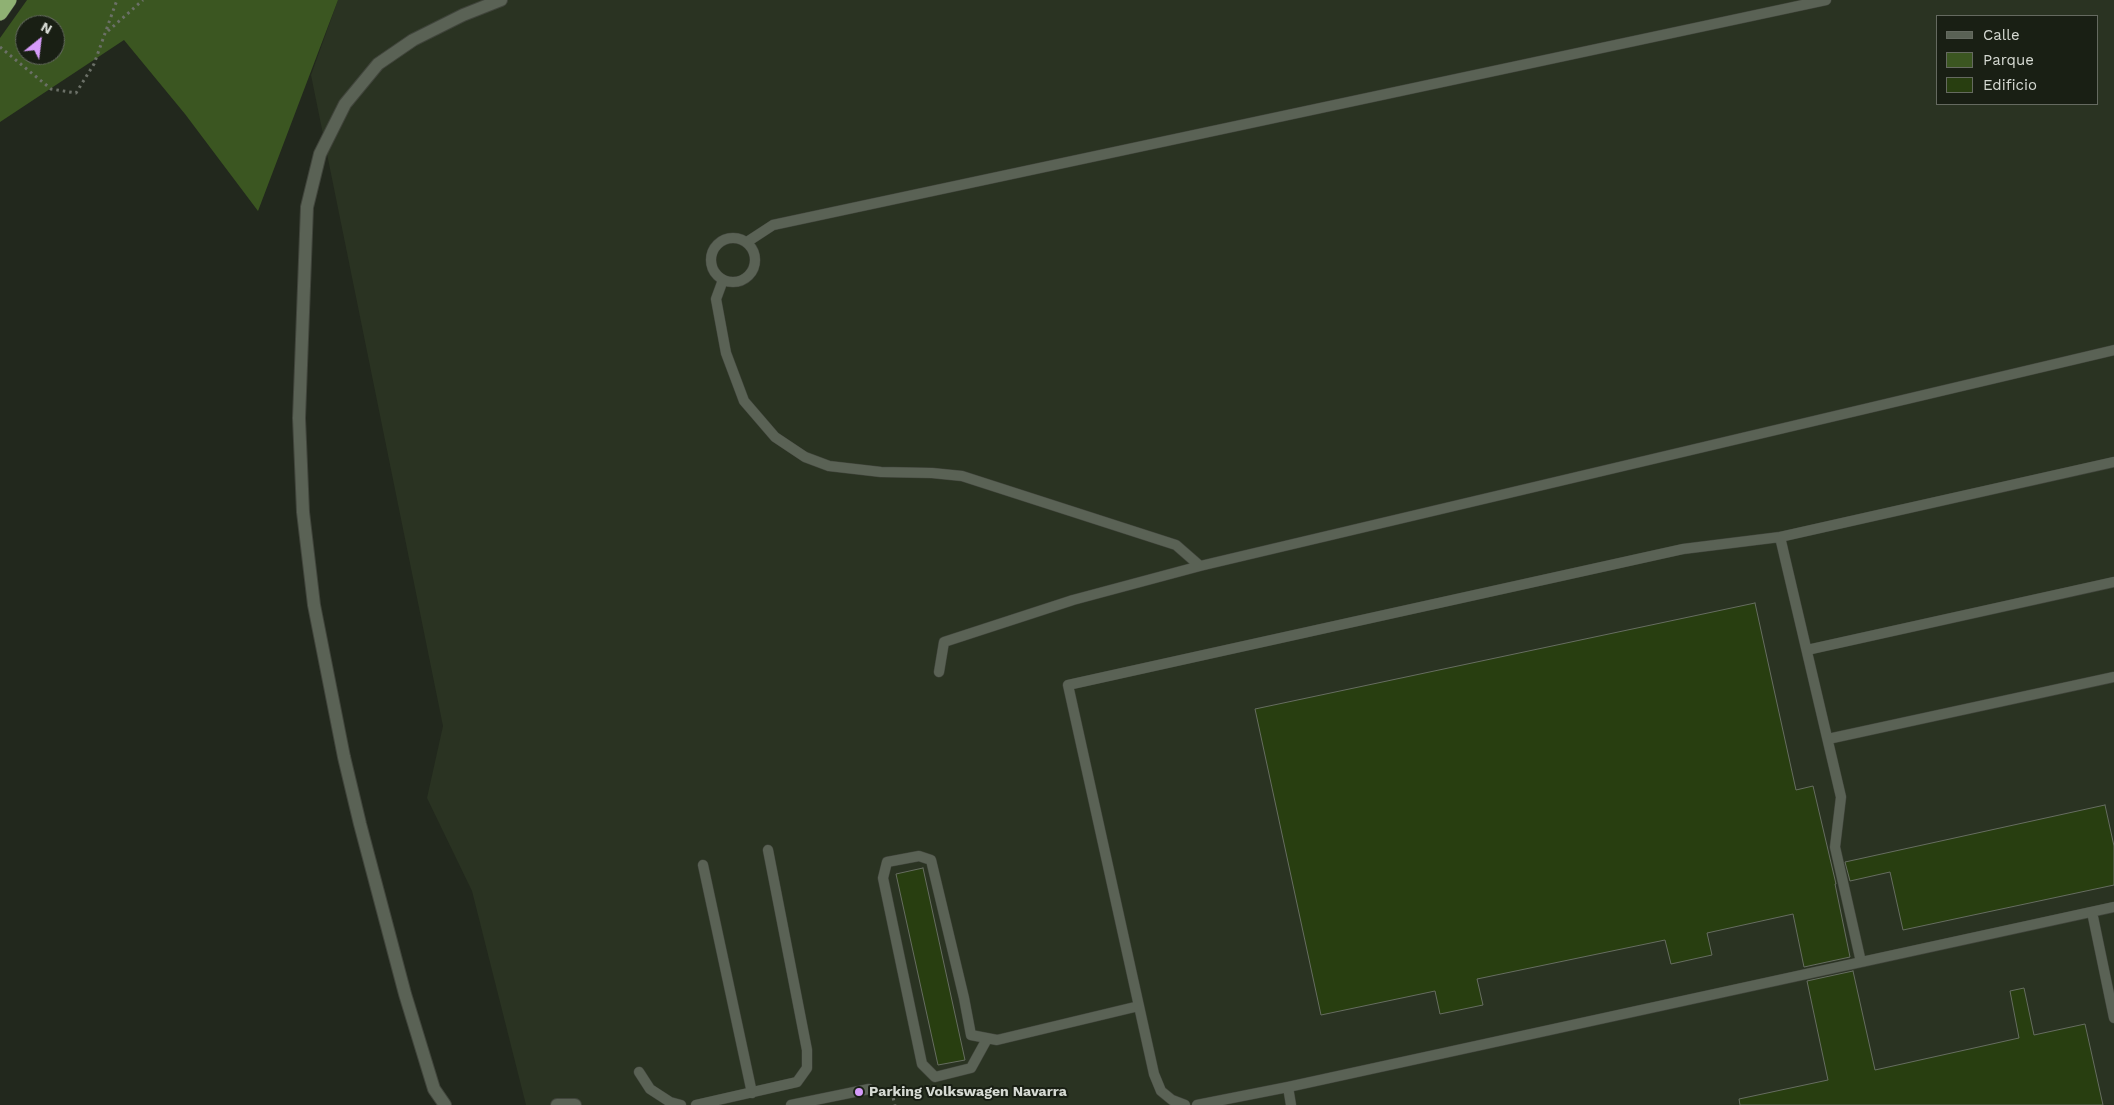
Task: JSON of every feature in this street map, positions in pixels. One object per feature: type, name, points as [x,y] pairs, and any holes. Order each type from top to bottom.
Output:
[{"type":"highway","points":[[0,13],[9,0]]},
{"type":"street","points":[[445,1105],[434,1089],[405,994],[344,757],[314,605],[303,512],[300,418],[307,207],[320,154],[345,104],[378,64],[413,40],[463,15],[501,0]]},
{"type":"street","points":[[557,1105],[574,1105]]},
{"type":"lane","points":[[747,242],[773,225],[1826,0]]},
{"type":"lane","points":[[736,237],[747,242],[754,251],[756,259],[751,274],[738,282],[723,280],[712,268],[710,261],[715,246],[728,238],[736,237]]},
{"type":"lane","points":[[723,280],[716,300],[726,353],[744,400],[775,437],[806,457],[829,466],[881,472],[932,473],[962,476],[1176,546],[1200,566]]},
{"type":"lane","points":[[939,672],[944,642],[1073,600],[1200,566],[2114,350]]},
{"type":"lane","points":[[1185,1105],[1172,1100],[1161,1091],[1154,1074],[1068,685],[1683,550],[1780,536],[2114,462]]},
{"type":"lane","points":[[1780,536],[1841,797],[1835,847],[1861,962]]},
{"type":"lane","points":[[1807,650],[2114,582]]},
{"type":"lane","points":[[1828,739],[2114,677]]},
{"type":"lane","points":[[696,1105],[797,1082],[806,1068],[808,1050],[768,850]]},
{"type":"lane","points":[[987,1039],[970,1068],[935,1077],[922,1064],[883,878],[887,862],[919,856],[931,860],[971,1035],[997,1040],[1139,1006]]},
{"type":"lane","points":[[703,865],[752,1092]]},
{"type":"lane","points":[[1197,1105],[1288,1087],[2114,907]]},
{"type":"lane","points":[[2092,912],[2114,1018]]},
{"type":"lane","points":[[638,1072],[650,1089],[670,1102],[681,1105]]},
{"type":"lane","points":[[1288,1087],[1291,1105]]},
{"type":"lane","points":[[791,1105],[869,1089]]},
{"type":"path","points":[[0,47],[51,89],[76,93],[94,64],[118,0]]},
{"type":"path","points":[[106,32],[120,22],[143,0]]},
{"type":"shaded area","points":[[338,0],[2114,0],[2114,1105],[526,1105],[472,891],[427,798],[443,726],[311,75]]},
{"type":"green space","points":[[27,0],[338,0],[258,211],[185,114],[124,40],[0,122],[0,38],[15,17],[15,65],[65,65],[65,15],[16,15]]},
{"type":"building","points":[[1755,603],[1796,790],[1813,786],[1836,884],[1850,957],[1804,967],[1793,914],[1707,933],[1712,955],[1671,964],[1665,940],[1477,979],[1483,1005],[1440,1014],[1435,991],[1321,1015],[1255,709]]},
{"type":"building","points":[[2105,805],[2114,846],[2114,885],[1903,930],[1890,872],[1850,881],[1845,862]]},
{"type":"building","points":[[923,868],[965,1060],[938,1065],[896,874]]},
{"type":"building","points":[[1853,971],[1875,1070],[2019,1038],[2010,991],[2024,988],[2034,1035],[2085,1024],[2103,1105],[1740,1105],[1739,1099],[1828,1080],[1807,981]]},
{"type":"place","name":"Parking Volkswagen Navarra","points":[[859,1092]]}]
